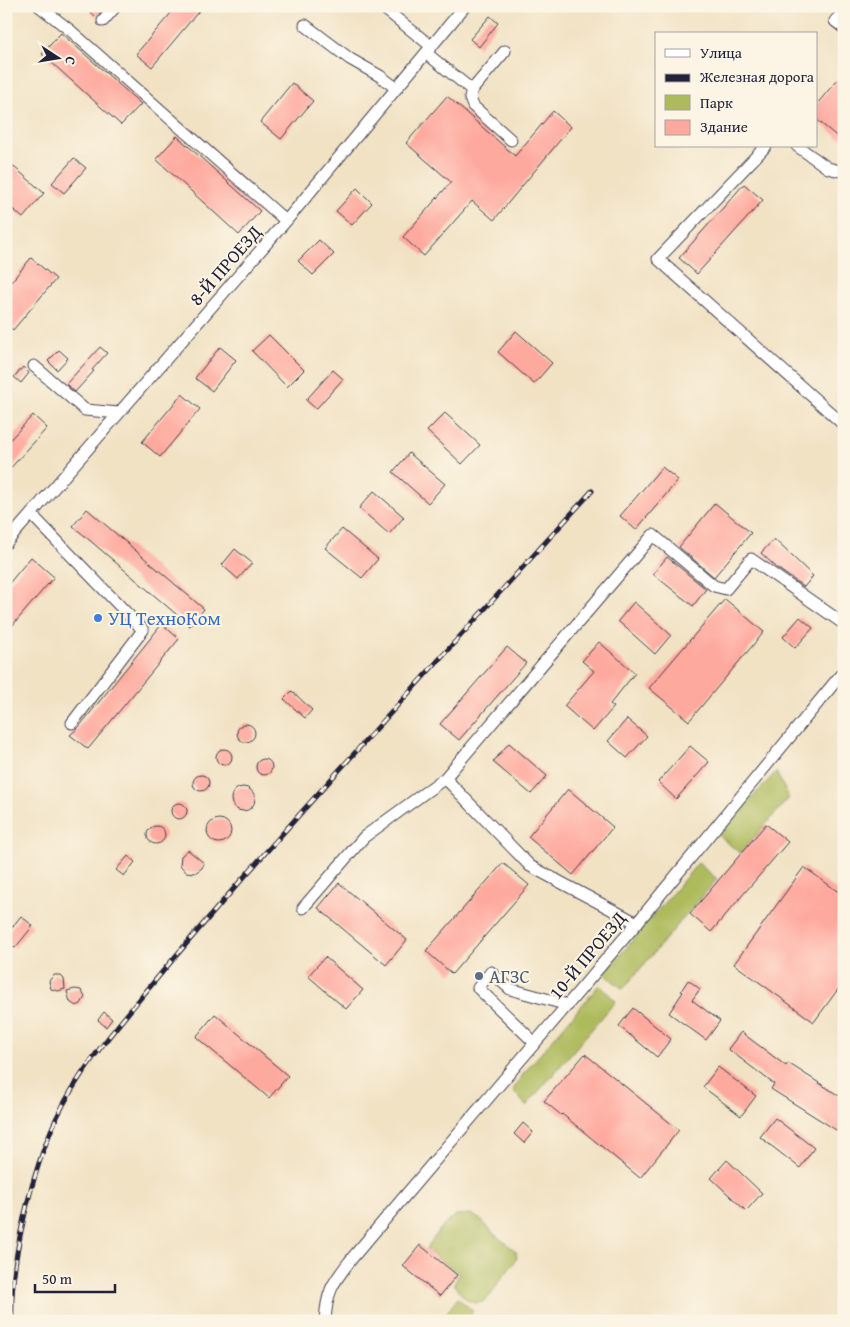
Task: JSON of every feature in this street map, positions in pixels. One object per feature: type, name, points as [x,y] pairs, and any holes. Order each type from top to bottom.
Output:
[{"type":"street","points":[[40,6],[78,37],[286,221]]},
{"type":"street","points":[[103,21],[116,6]]},
{"type":"street","points":[[381,6],[472,90]]},
{"type":"street","name":"8-Й ПРОЕЗД","points":[[6,543],[286,221],[465,6]]},
{"type":"street","points":[[844,11],[835,21],[844,28]]},
{"type":"street","points":[[305,25],[350,59],[380,76],[396,88]]},
{"type":"street","points":[[505,51],[472,90],[470,98],[473,106],[511,140]]},
{"type":"street","points":[[764,148],[658,259],[844,425]]},
{"type":"street","points":[[801,148],[828,168],[844,172]]},
{"type":"street","points":[[34,366],[85,410],[119,413]]},
{"type":"street","points":[[31,514],[143,630],[72,723]]},
{"type":"street","points":[[303,908],[364,837],[445,778],[653,535],[714,586],[726,589],[750,559],[844,624]]},
{"type":"street","name":"10-Й ПРОЕЗД","points":[[325,1321],[331,1286],[353,1257],[568,1006],[844,671]]},
{"type":"street","points":[[445,778],[530,866],[637,923]]},
{"type":"street","points":[[535,1043],[478,988],[491,972],[510,989],[568,1006]]},
{"type":"green space","points":[[776,772],[789,798],[740,853],[718,835]]},
{"type":"green space","points":[[698,863],[717,879],[623,989],[604,974]]},
{"type":"green space","points":[[599,985],[616,1001],[526,1106],[513,1090],[524,1073]]},
{"type":"green space","points":[[471,1214],[481,1220],[495,1235],[516,1251],[517,1258],[489,1297],[477,1303],[468,1300],[454,1284],[459,1274],[426,1249],[441,1228],[456,1215]]},
{"type":"green space","points":[[458,1298],[473,1311],[465,1321],[440,1321]]},
{"type":"building","points":[[84,6],[106,6],[96,17]]},
{"type":"building","points":[[177,6],[203,6],[152,67],[136,54]]},
{"type":"building","points":[[490,16],[498,23],[479,47],[470,39]]},
{"type":"building","points":[[61,33],[141,104],[121,125],[42,54]]},
{"type":"building","points":[[844,72],[844,134],[840,139],[818,121],[818,103]]},
{"type":"building","points":[[292,83],[313,101],[281,139],[260,122]]},
{"type":"building","points":[[447,96],[515,156],[553,111],[571,127],[494,220],[472,201],[424,256],[403,237],[451,182],[406,143]]},
{"type":"building","points":[[177,136],[260,211],[239,235],[156,159]]},
{"type":"building","points":[[74,158],[86,168],[64,193],[52,183]]},
{"type":"building","points":[[6,160],[44,193],[23,218],[6,203]]},
{"type":"building","points":[[744,184],[763,200],[697,274],[679,258]]},
{"type":"building","points":[[357,188],[372,203],[352,225],[336,211]]},
{"type":"building","points":[[319,240],[334,254],[313,275],[298,261]]},
{"type":"building","points":[[31,258],[56,279],[13,330],[6,324],[6,288]]},
{"type":"building","points":[[516,331],[552,363],[534,384],[498,352]]},
{"type":"building","points":[[269,335],[304,370],[287,387],[252,351]]},
{"type":"building","points":[[100,347],[107,353],[75,392],[66,384]]},
{"type":"building","points":[[220,347],[236,360],[212,391],[195,378]]},
{"type":"building","points":[[59,350],[68,358],[57,370],[48,361]]},
{"type":"building","points":[[23,367],[29,373],[21,383],[14,377]]},
{"type":"building","points":[[333,370],[343,379],[316,409],[306,400]]},
{"type":"building","points":[[182,394],[200,409],[160,457],[142,442]]},
{"type":"building","points":[[445,413],[480,445],[462,464],[427,431]]},
{"type":"building","points":[[33,415],[47,428],[6,473],[6,444]]},
{"type":"building","points":[[409,453],[445,484],[428,503],[393,472]]},
{"type":"building","points":[[662,467],[678,480],[636,530],[620,516]]},
{"type":"building","points":[[374,491],[404,517],[389,534],[359,508]]},
{"type":"building","points":[[715,503],[751,533],[714,577],[679,547]]},
{"type":"building","points":[[87,509],[204,609],[190,626],[73,526]]},
{"type":"building","points":[[342,529],[378,559],[362,578],[325,548]]},
{"type":"building","points":[[774,539],[813,576],[804,587],[777,568],[761,553]]},
{"type":"building","points":[[235,549],[252,563],[238,579],[222,565]]},
{"type":"building","points":[[31,557],[54,577],[6,633],[6,587]]},
{"type":"building","points":[[667,557],[706,589],[693,606],[653,574]]},
{"type":"building","points":[[725,599],[764,632],[689,721],[649,688]]},
{"type":"building","points":[[634,602],[671,635],[655,654],[618,621]]},
{"type":"building","points":[[800,617],[813,628],[795,648],[783,637]]},
{"type":"building","points":[[162,624],[179,639],[88,749],[70,735],[78,728]]},
{"type":"building","points":[[599,642],[635,673],[610,704],[614,707],[593,731],[564,706],[594,671],[582,661]]},
{"type":"building","points":[[507,647],[526,663],[459,740],[440,724]]},
{"type":"building","points":[[292,691],[312,710],[305,718],[284,699]]},
{"type":"building","points":[[627,719],[647,736],[627,758],[608,741]]},
{"type":"building","points":[[242,724],[250,724],[255,729],[253,740],[242,742],[237,737],[237,729]]},
{"type":"building","points":[[509,743],[547,776],[531,794],[493,762]]},
{"type":"building","points":[[690,746],[709,762],[676,799],[658,782]]},
{"type":"building","points":[[221,749],[227,749],[232,754],[230,763],[221,765],[216,760],[216,754]]},
{"type":"building","points":[[261,759],[267,759],[272,764],[270,773],[261,775],[256,770],[256,764]]},
{"type":"building","points":[[198,775],[204,775],[209,780],[207,789],[198,791],[193,786],[193,780]]},
{"type":"building","points":[[243,787],[248,788],[254,794],[254,804],[248,810],[243,811],[238,810],[232,804],[231,799],[232,794],[238,788]]},
{"type":"building","points":[[568,789],[613,827],[573,875],[528,837]]},
{"type":"building","points":[[176,803],[182,803],[187,808],[185,817],[176,819],[171,814],[171,808]]},
{"type":"building","points":[[219,819],[224,820],[230,826],[230,836],[224,842],[219,843],[214,842],[208,836],[207,831],[208,826],[214,820]]},
{"type":"building","points":[[766,824],[788,842],[711,932],[690,914]]},
{"type":"building","points":[[152,826],[160,826],[165,831],[163,842],[152,844],[147,839],[147,831]]},
{"type":"building","points":[[188,850],[204,863],[202,868],[195,873],[186,872],[180,865],[181,856]]},
{"type":"building","points":[[128,856],[135,862],[124,876],[116,870]]},
{"type":"building","points":[[503,863],[529,885],[452,974],[426,951]]},
{"type":"building","points":[[804,867],[844,896],[844,981],[814,1022],[734,964]]},
{"type":"building","points":[[339,883],[407,940],[386,965],[318,908]]},
{"type":"building","points":[[21,916],[33,926],[15,948],[6,941],[6,935]]},
{"type":"building","points":[[325,957],[363,990],[346,1009],[308,976]]},
{"type":"building","points":[[54,975],[60,975],[64,979],[65,989],[58,991],[51,989],[49,981]]},
{"type":"building","points":[[688,980],[700,989],[692,1000],[720,1021],[706,1040],[669,1013],[683,992],[681,991]]},
{"type":"building","points":[[81,990],[85,997],[81,1004],[76,1006],[70,1002],[67,991]]},
{"type":"building","points":[[633,1008],[671,1039],[657,1057],[619,1026]]},
{"type":"building","points":[[104,1012],[112,1019],[106,1027],[98,1020]]},
{"type":"building","points":[[215,1014],[288,1076],[269,1098],[196,1037]]},
{"type":"building","points":[[741,1032],[786,1066],[788,1063],[844,1099],[844,1135],[771,1089],[774,1084],[728,1049]]},
{"type":"building","points":[[585,1054],[679,1130],[640,1178],[544,1101]]},
{"type":"building","points":[[718,1067],[756,1096],[741,1116],[703,1087]]},
{"type":"building","points":[[775,1118],[814,1148],[800,1168],[760,1137]]},
{"type":"building","points":[[523,1123],[533,1132],[524,1143],[514,1134]]},
{"type":"building","points":[[727,1160],[762,1193],[746,1211],[711,1178]]},
{"type":"building","points":[[420,1245],[457,1275],[440,1296],[403,1266]]},
{"type":"railway","points":[[12,1321],[14,1272],[31,1191],[56,1119],[83,1072],[127,1014],[237,885],[369,736],[592,491]]},
{"type":"place","name":"УЦ ТехноКом","points":[[98,618]]},
{"type":"place","name":"АГЗС","points":[[479,976]]}]
